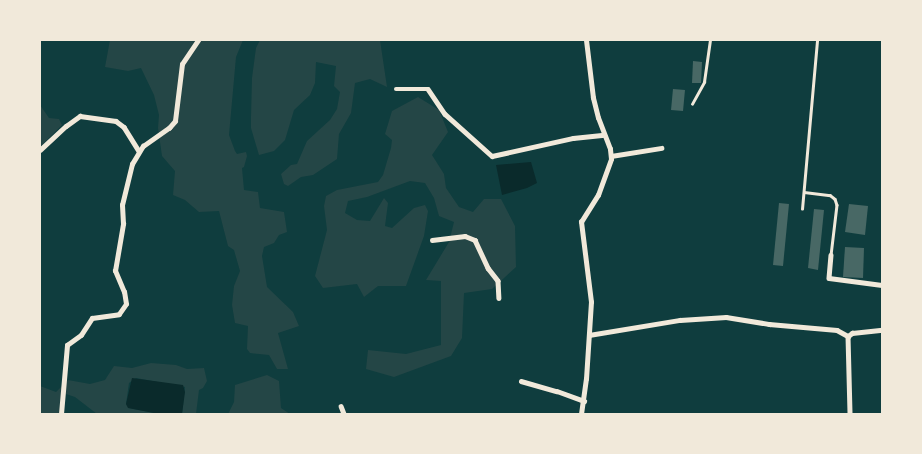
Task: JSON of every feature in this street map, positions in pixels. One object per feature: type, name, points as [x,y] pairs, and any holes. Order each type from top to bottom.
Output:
[{"type":"street","points":[[61,414],[68,345],[81,334],[92,318],[119,314],[126,304],[124,292],[115,271],[123,224],[122,205],[132,164],[139,151],[169,128],[175,121],[182,64],[198,40]]},
{"type":"street","points":[[581,414],[584,401],[591,302],[581,222],[598,195],[607,173],[611,156],[593,98],[586,40]]},
{"type":"street","points":[[396,89],[428,89],[445,114],[492,156],[573,138],[604,135]]},
{"type":"street","points":[[40,150],[80,116],[116,121],[124,127],[139,151]]},
{"type":"street","points":[[611,156],[661,148]]},
{"type":"street","points":[[432,240],[465,236],[475,240],[488,268],[498,281],[499,298]]},
{"type":"street","points":[[831,255],[829,278],[882,285]]},
{"type":"street","points":[[589,335],[680,320],[726,317],[768,324],[825,328],[845,332],[848,336],[850,414]]},
{"type":"street","points":[[848,336],[852,333],[882,330]]},
{"type":"street","points":[[521,381],[557,390],[584,401]]},
{"type":"street","points":[[341,406],[344,414]]},
{"type":"lane","points":[[692,104],[704,82],[710,40]]},
{"type":"lane","points":[[802,210],[817,40]]},
{"type":"lane","points":[[804,192],[830,195],[835,199],[831,255]]},
{"type":"shaded area","points":[[110,40],[243,40],[236,57],[229,135],[237,154],[246,152],[247,156],[242,168],[244,190],[258,192],[260,208],[284,212],[287,232],[279,235],[274,243],[264,247],[262,256],[267,287],[293,312],[299,326],[278,333],[288,369],[277,369],[269,355],[250,353],[247,349],[248,326],[235,323],[232,305],[234,286],[240,271],[234,250],[228,246],[219,211],[199,212],[185,200],[173,195],[175,171],[162,156],[158,128],[159,115],[154,95],[141,68],[128,71],[105,67]]},
{"type":"shaded area","points":[[260,40],[380,40],[387,87],[370,79],[355,83],[351,113],[339,134],[337,159],[313,175],[301,177],[288,186],[284,184],[281,174],[291,165],[297,164],[307,141],[330,120],[337,109],[340,92],[334,86],[336,66],[316,62],[315,83],[310,95],[294,110],[285,140],[274,151],[259,155],[251,128],[251,117],[252,78],[256,48]]},
{"type":"shaded area","points":[[418,97],[439,110],[448,132],[432,155],[444,174],[446,188],[459,207],[473,212],[484,199],[501,199],[515,226],[516,267],[492,289],[464,293],[462,338],[451,356],[394,377],[366,369],[368,350],[406,354],[441,345],[441,281],[426,280],[449,242],[454,222],[439,216],[434,198],[425,183],[410,181],[367,197],[348,201],[345,213],[357,220],[370,221],[384,198],[388,203],[385,226],[392,228],[414,208],[425,205],[428,211],[424,236],[406,286],[378,286],[364,297],[357,284],[323,288],[315,276],[327,230],[324,206],[326,196],[337,190],[378,182],[383,175],[391,148],[392,140],[385,134],[392,111]]},
{"type":"shaded area","points":[[40,105],[49,118],[59,119],[62,125],[40,147]]},
{"type":"shaded area","points":[[531,162],[537,183],[502,195],[496,165]]},
{"type":"shaded area","points":[[151,363],[176,365],[187,369],[204,368],[207,381],[203,388],[199,390],[196,414],[182,414],[185,387],[136,378],[129,383],[126,404],[129,408],[159,414],[97,414],[75,397],[66,394],[63,401],[64,414],[40,414],[40,386],[56,392],[68,380],[90,384],[105,380],[114,366],[132,368]]},
{"type":"shaded area","points":[[267,375],[279,381],[281,408],[290,414],[228,414],[234,402],[235,385]]},
{"type":"shaded area","points":[[132,378],[183,385],[185,392],[182,414],[159,414],[128,408],[126,404]]},
{"type":"building","points":[[693,61],[702,62],[701,83],[692,83]]},
{"type":"building","points":[[673,89],[685,90],[683,111],[671,110]]},
{"type":"building","points":[[779,203],[789,204],[783,266],[773,265]]},
{"type":"building","points":[[849,204],[868,206],[865,235],[845,232]]},
{"type":"building","points":[[814,209],[824,210],[818,270],[808,268]]},
{"type":"building","points":[[845,247],[864,248],[863,278],[843,277]]}]
